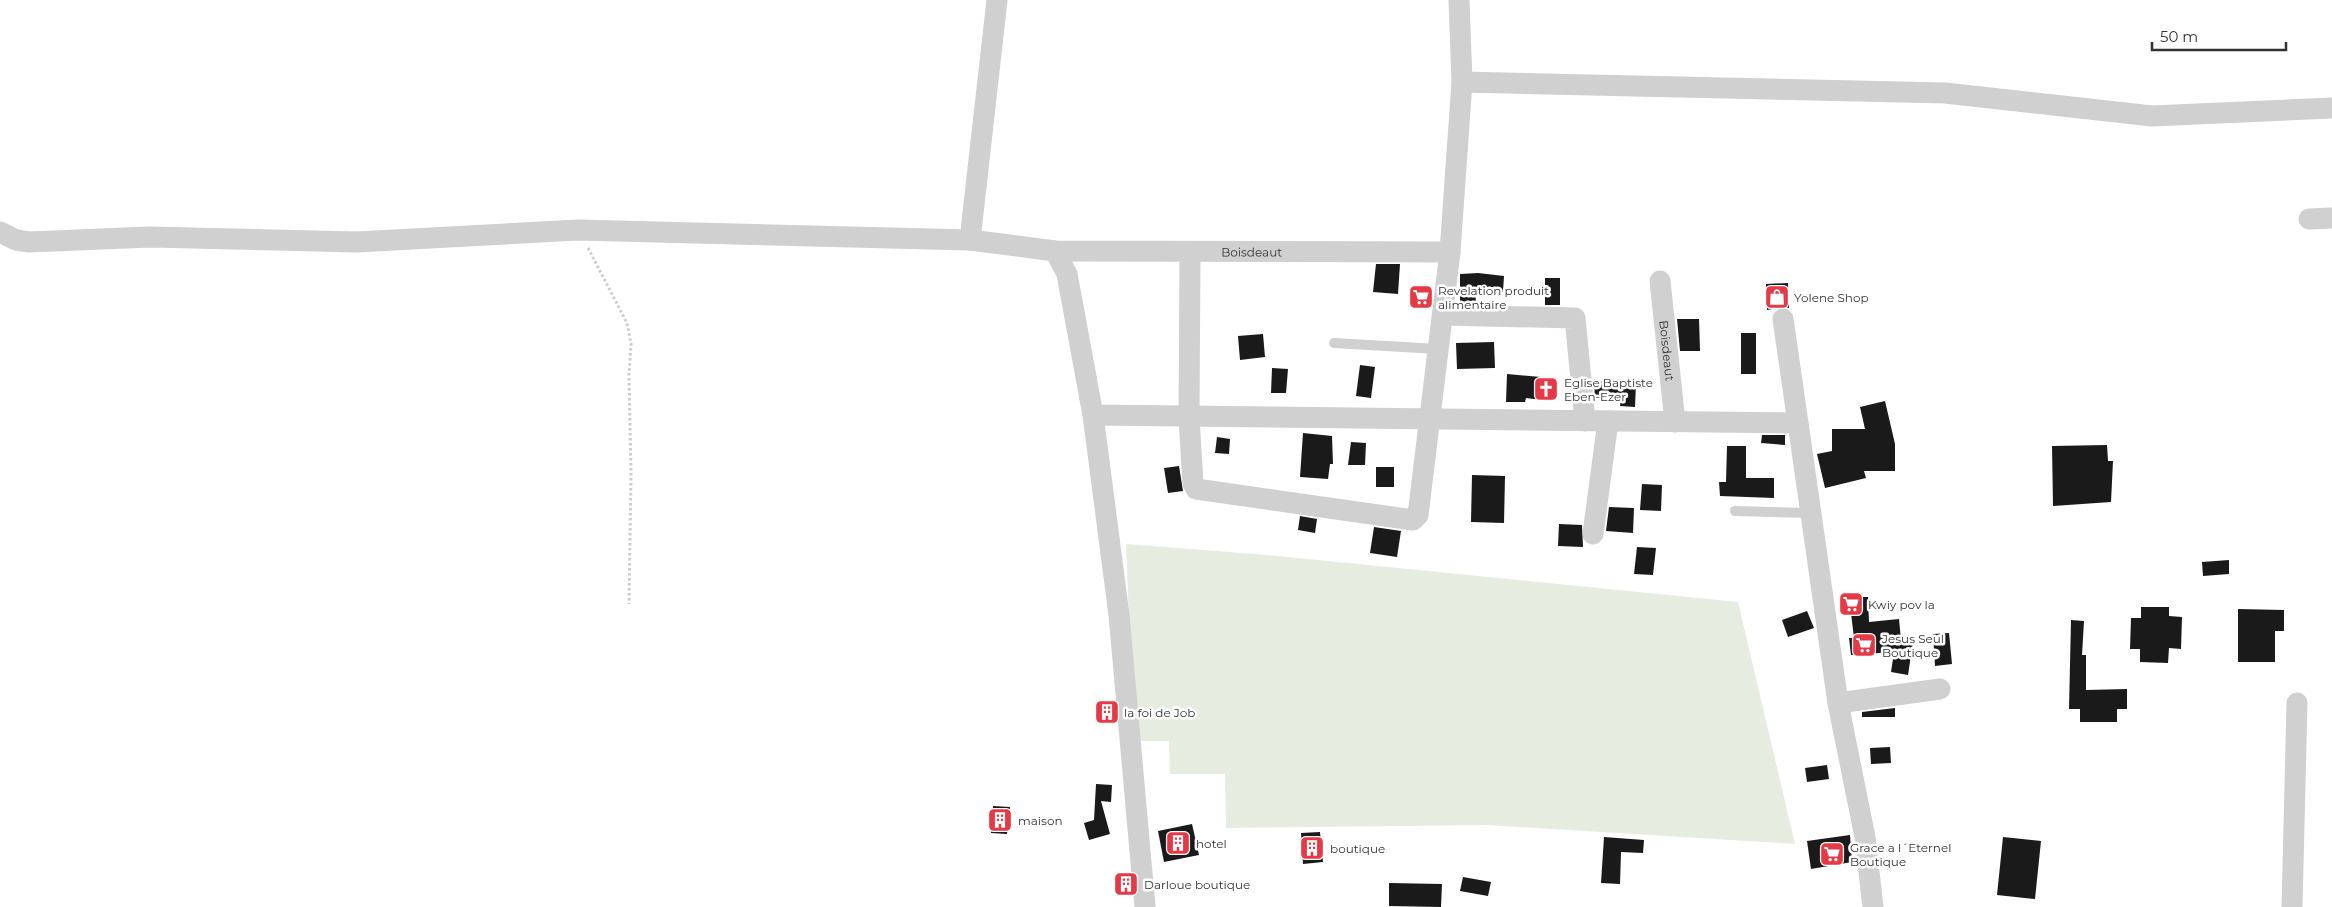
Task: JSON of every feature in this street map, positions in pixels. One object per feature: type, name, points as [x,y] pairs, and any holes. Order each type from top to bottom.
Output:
[{"type":"street","points":[[970,240],[997,0]]},
{"type":"street","points":[[1190,252],[1189,418],[1193,483],[1196,489],[1413,520],[1418,515],[1450,252],[1462,82],[1459,0]]},
{"type":"street","points":[[1462,82],[1945,93],[2152,116],[2332,108]]},
{"type":"street","points":[[2309,219],[2332,218]]},
{"type":"street","name":"Boisdeaut","points":[[0,232],[16,240],[30,242],[150,237],[356,242],[578,230],[970,240],[1054,251],[1450,252]]},
{"type":"street","points":[[1054,251],[1067,274],[1093,416],[1119,614],[1145,907]]},
{"type":"street","name":"Boisdeaut","points":[[1660,280],[1675,422]]},
{"type":"street","points":[[1443,315],[1575,318],[1585,420]]},
{"type":"street","points":[[1783,319],[1838,703],[1865,837],[1873,907]]},
{"type":"street","points":[[1093,416],[1585,420],[1798,424]]},
{"type":"street","points":[[1593,534],[1608,421]]},
{"type":"street","points":[[1838,703],[1940,690]]},
{"type":"street","points":[[2292,907],[2297,703]]},
{"type":"lane","points":[[1334,343],[1438,349]]},
{"type":"lane","points":[[1735,512],[1811,513]]},
{"type":"path","points":[[578,230],[627,323],[631,344],[628,375],[631,473],[629,604]]},
{"type":"shaded area","points":[[1126,544],[1268,555],[1738,602],[1795,844],[1487,825],[1226,828],[1225,774],[1170,774],[1169,741],[1134,741]]},
{"type":"building","points":[[1376,264],[1400,264],[1398,294],[1373,292]]},
{"type":"building","points":[[1478,273],[1504,276],[1503,292],[1475,289],[1476,302],[1460,303],[1460,274]]},
{"type":"building","points":[[1545,278],[1560,278],[1560,305],[1545,305]]},
{"type":"building","points":[[1788,283],[1789,308],[1782,307],[1767,310],[1766,284]]},
{"type":"building","points":[[1677,319],[1699,319],[1700,351],[1680,351]]},
{"type":"building","points":[[1741,333],[1756,333],[1756,374],[1741,374]]},
{"type":"building","points":[[1263,334],[1265,357],[1240,360],[1238,336]]},
{"type":"building","points":[[1494,342],[1495,368],[1457,369],[1456,343]]},
{"type":"building","points":[[1360,365],[1375,367],[1371,398],[1356,396]]},
{"type":"building","points":[[1272,368],[1288,369],[1286,393],[1271,393]]},
{"type":"building","points":[[1507,374],[1552,378],[1550,401],[1526,398],[1525,402],[1506,402]]},
{"type":"building","points":[[1594,381],[1636,383],[1635,407],[1620,406],[1621,397],[1595,399]]},
{"type":"building","points":[[1885,401],[1895,444],[1895,471],[1864,471],[1866,478],[1825,488],[1817,454],[1832,451],[1832,429],[1865,429],[1860,407]]},
{"type":"building","points":[[1303,433],[1332,436],[1333,464],[1330,464],[1328,479],[1300,477]]},
{"type":"building","points":[[1762,435],[1785,435],[1785,445],[1761,443]]},
{"type":"building","points":[[1217,437],[1230,439],[1229,454],[1215,453]]},
{"type":"building","points":[[1351,442],[1366,443],[1365,465],[1348,465]]},
{"type":"building","points":[[2107,445],[2108,461],[2113,461],[2111,502],[2053,506],[2052,446]]},
{"type":"building","points":[[1727,446],[1746,446],[1746,478],[1774,478],[1774,498],[1720,496],[1719,482],[1726,482]]},
{"type":"building","points":[[1179,466],[1183,491],[1168,493],[1164,468]]},
{"type":"building","points":[[1376,467],[1394,467],[1394,487],[1376,487]]},
{"type":"building","points":[[1472,475],[1505,476],[1504,523],[1471,522]]},
{"type":"building","points":[[1642,484],[1662,485],[1661,511],[1640,510]]},
{"type":"building","points":[[1609,507],[1634,508],[1633,533],[1606,531]]},
{"type":"building","points":[[1300,516],[1317,519],[1315,533],[1298,530]]},
{"type":"building","points":[[1559,524],[1582,525],[1583,547],[1558,546]]},
{"type":"building","points":[[1374,527],[1401,531],[1397,557],[1370,553]]},
{"type":"building","points":[[1637,547],[1656,548],[1653,575],[1634,574]]},
{"type":"building","points":[[2229,560],[2229,574],[2203,576],[2202,562]]},
{"type":"building","points":[[1849,597],[1868,597],[1869,622],[1899,619],[1901,640],[1913,642],[1908,675],[1891,672],[1894,652],[1851,655],[1849,638],[1854,638]]},
{"type":"building","points":[[2141,607],[2169,607],[2169,616],[2182,617],[2181,649],[2169,648],[2168,663],[2140,662],[2140,649],[2130,649],[2131,618],[2141,618]]},
{"type":"building","points":[[2238,609],[2284,610],[2284,631],[2275,631],[2275,662],[2238,662]]},
{"type":"building","points":[[1807,611],[1814,628],[1788,637],[1782,620]]},
{"type":"building","points":[[2071,620],[2084,621],[2082,655],[2086,655],[2086,690],[2127,689],[2127,709],[2117,709],[2117,722],[2080,722],[2080,709],[2069,709]]},
{"type":"building","points":[[1949,633],[1952,664],[1935,666],[1933,634]]},
{"type":"building","points":[[1895,708],[1895,717],[1862,717],[1862,712]]},
{"type":"building","points":[[1890,747],[1891,763],[1871,764],[1870,748]]},
{"type":"building","points":[[1827,765],[1829,779],[1807,782],[1805,768]]},
{"type":"building","points":[[1096,784],[1112,785],[1111,802],[1101,801],[1110,834],[1089,840],[1084,823],[1094,820]]},
{"type":"building","name":"maison","points":[[993,806],[1010,807],[1007,834],[991,833]]},
{"type":"building","name":"hotel","points":[[1192,824],[1199,855],[1164,862],[1158,831]]},
{"type":"building","name":"boutique","points":[[1320,832],[1323,862],[1303,864],[1301,833]]},
{"type":"building","points":[[1850,835],[1852,862],[1811,869],[1807,841]]},
{"type":"building","points":[[1604,837],[1644,840],[1643,853],[1621,852],[1620,884],[1601,883]]},
{"type":"building","points":[[2003,837],[2041,841],[2035,899],[1997,895]]},
{"type":"building","points":[[1463,877],[1491,882],[1488,896],[1460,891]]},
{"type":"building","points":[[1389,883],[1442,884],[1441,907],[1389,906]]},
{"type":"place","name":"Revelation produit alimentaire","points":[[1421,297]]},
{"type":"place","name":"Yolene Shop","points":[[1777,297]]},
{"type":"place","name":"Eglise Baptiste Eben-Ezer","points":[[1546,389]]},
{"type":"place","name":"Kwiy pov la","points":[[1851,604]]},
{"type":"place","name":"Jesus Seul Boutique","points":[[1864,645]]},
{"type":"place","name":"la foi de Job","points":[[1107,712]]},
{"type":"place","name":"maison","points":[[1000,820]]},
{"type":"place","name":"hotel","points":[[1178,843]]},
{"type":"place","name":"boutique","points":[[1312,848]]},
{"type":"place","name":"Grace a l´Eternel Boutique","points":[[1832,854]]},
{"type":"place","name":"Darloue boutique","points":[[1126,884]]}]
